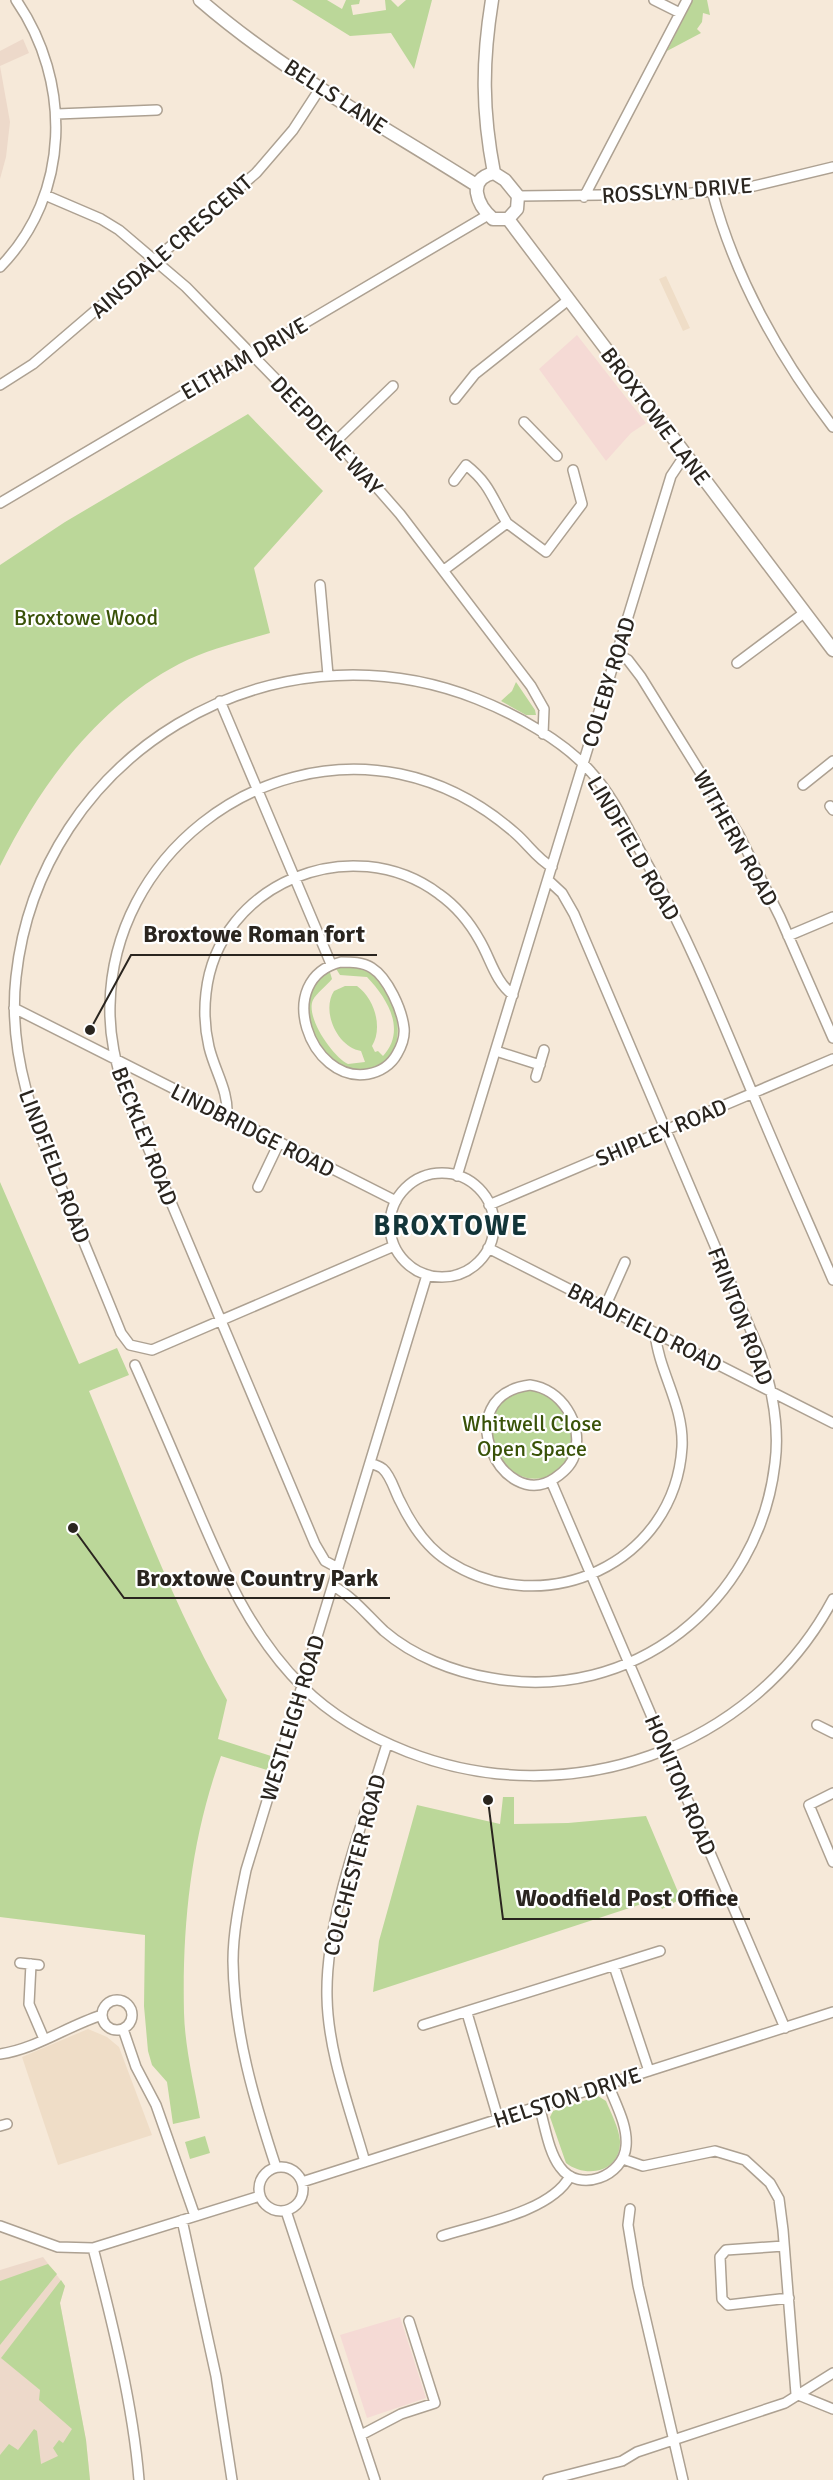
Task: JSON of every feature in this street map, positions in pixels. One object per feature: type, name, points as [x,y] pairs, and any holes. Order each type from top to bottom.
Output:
[{"type":"main road","name":"BELLS LANE","points":[[200,0],[257,45],[476,185]]},
{"type":"main road","points":[[492,0],[485,45],[483,89],[486,128],[494,173]]},
{"type":"main road","points":[[494,173],[505,180],[518,196],[517,209],[508,219],[500,221],[488,215],[478,200],[476,185],[486,175],[494,173]]},
{"type":"main road","name":"BROXTOWE LANE","points":[[508,219],[567,301],[833,650]]},
{"type":"street","points":[[0,267],[23,239],[45,195],[55,155],[57,114],[48,64],[33,26],[16,0]]},
{"type":"street","points":[[654,0],[680,13]]},
{"type":"street","points":[[584,197],[687,0]]},
{"type":"street","name":"AINSDALE CRESCENT","points":[[0,385],[33,364],[269,160],[321,87]]},
{"type":"street","points":[[57,114],[157,110]]},
{"type":"street","name":"ROSSLYN DRIVE","points":[[518,196],[584,197],[712,191],[754,186],[833,167]]},
{"type":"street","points":[[712,191],[732,252],[761,313],[833,427]]},
{"type":"street","name":"DEEPDENE WAY","points":[[45,195],[101,219],[156,259],[336,441],[400,514],[541,701],[545,717],[543,734]]},
{"type":"street","name":"ELTHAM DRIVE","points":[[0,503],[488,215]]},
{"type":"street","points":[[455,399],[475,374],[567,301]]},
{"type":"street","points":[[336,441],[393,386]]},
{"type":"street","points":[[524,422],[557,456]]},
{"type":"street","name":"COLEBY ROAD","points":[[458,1176],[671,476],[685,455]]},
{"type":"street","points":[[454,481],[466,465],[485,482],[507,522],[546,552],[582,504],[573,470]]},
{"type":"street","points":[[444,570],[507,522]]},
{"type":"street","points":[[320,585],[328,675]]},
{"type":"street","points":[[737,663],[804,613]]},
{"type":"street","name":"WITHERN ROAD","points":[[616,653],[627,660],[641,676],[739,836],[788,936],[833,1038]]},
{"type":"street","name":"LINDFIELD ROAD","points":[[220,1321],[152,1350],[136,1348],[121,1333],[32,1117],[19,1067],[14,1008],[16,971],[24,928],[50,859],[70,825],[118,767],[190,715],[220,701],[259,687],[328,675],[375,675],[438,686],[492,705],[543,734],[583,764],[605,792],[672,909],[833,1280]]},
{"type":"street","points":[[220,701],[331,964]]},
{"type":"street","points":[[804,785],[833,761]]},
{"type":"street","name":"BECKLEY ROAD","points":[[220,1321],[125,1093],[111,1035],[111,987],[123,934],[135,903],[156,869],[188,834],[225,805],[256,789],[295,776],[323,771],[349,770],[401,774],[448,790],[478,805],[503,823],[541,860],[552,867]]},
{"type":"street","points":[[228,1117],[226,1092],[209,1048],[205,1007],[210,972],[221,943],[243,914],[270,889],[294,876],[327,867],[364,865],[391,870],[418,880],[438,893],[459,912],[480,940],[500,984],[513,995]]},
{"type":"street","points":[[548,880],[562,893],[574,914],[666,1130]]},
{"type":"street","points":[[788,936],[833,917]]},
{"type":"street","points":[[356,962],[372,968],[386,984],[401,1018],[404,1029],[399,1050],[390,1064],[374,1073],[353,1076],[341,1072],[325,1060],[312,1039],[303,1007],[305,990],[315,975],[331,964],[356,962]]},
{"type":"street","name":"LINDBRIDGE ROAD","points":[[14,1008],[396,1202]]},
{"type":"street","points":[[536,1077],[544,1050]]},
{"type":"street","points":[[496,1051],[540,1065]]},
{"type":"street","name":"SHIPLEY ROAD","points":[[489,1205],[833,1059]]},
{"type":"street","name":"FRINTON ROAD","points":[[333,1586],[400,1642],[439,1663],[474,1674],[506,1680],[558,1681],[590,1676],[629,1662],[672,1640],[702,1616],[730,1583],[753,1545],[768,1501],[775,1462],[775,1415],[760,1352],[666,1130]]},
{"type":"street","points":[[258,1187],[279,1143]]},
{"type":"street","points":[[436,1174],[458,1176],[472,1183],[489,1205],[494,1228],[488,1248],[470,1269],[451,1276],[427,1275],[403,1260],[394,1246],[390,1222],[396,1202],[406,1187],[422,1177],[436,1174]]},
{"type":"street","points":[[338,1568],[325,1561],[315,1544],[220,1321],[394,1246]]},
{"type":"street","name":"BRADFIELD ROAD","points":[[488,1248],[833,1423]]},
{"type":"street","points":[[605,1307],[625,1262]]},
{"type":"street","name":"WESTLEIGH ROAD","points":[[276,2167],[254,2100],[240,2037],[233,1960],[246,1870],[427,1275]]},
{"type":"street","points":[[370,1463],[385,1472],[414,1527],[430,1546],[468,1572],[503,1583],[529,1587],[570,1582],[592,1575],[620,1558],[641,1541],[662,1514],[677,1478],[682,1447],[680,1416],[656,1346],[655,1333]]},
{"type":"street","points":[[135,1365],[231,1588],[261,1638],[303,1687],[340,1716],[387,1744],[443,1764],[509,1776],[563,1775],[601,1770],[667,1751],[712,1726],[763,1688],[798,1652],[833,1599]]},
{"type":"street","points":[[540,1386],[560,1398],[572,1419],[576,1437],[575,1456],[551,1481],[530,1483],[519,1481],[506,1473],[493,1455],[487,1433],[490,1412],[504,1394],[512,1389],[540,1386]]},
{"type":"street","name":"HONITON ROAD","points":[[551,1481],[785,2028]]},
{"type":"street","points":[[817,1725],[833,1733]]},
{"type":"street","name":"COLCHESTER ROAD","points":[[365,2162],[331,2031],[327,1998],[329,1957],[343,1893],[387,1744]]},
{"type":"street","points":[[833,1793],[810,1805],[833,1862]]},
{"type":"street","points":[[423,2025],[660,1951]]},
{"type":"street","points":[[20,1963],[35,1965],[29,2004],[44,2039]]},
{"type":"street","points":[[614,1966],[649,2071]]},
{"type":"street","points":[[0,2054],[31,2046],[102,2015],[109,2003],[118,2000],[127,2003],[132,2016],[130,2024],[123,2029],[109,2028],[102,2015]]},
{"type":"street","name":"HELSTON DRIVE","points":[[302,2182],[833,2012]]},
{"type":"street","points":[[467,2013],[498,2118]]},
{"type":"street","points":[[123,2029],[140,2075],[156,2105],[195,2216]]},
{"type":"street","points":[[539,2106],[555,2160],[570,2176],[587,2179],[603,2178],[612,2172],[623,2159],[626,2138],[608,2084]]},
{"type":"street","points":[[623,2159],[643,2166],[715,2151],[745,2160],[770,2183],[778,2199],[784,2246],[796,2394]]},
{"type":"street","points":[[276,2167],[292,2170],[302,2182],[303,2192],[300,2200],[286,2211],[268,2207],[260,2196],[260,2180],[276,2167]]},
{"type":"street","points":[[442,2236],[542,2202],[562,2188],[570,2176]]},
{"type":"street","points":[[0,2226],[68,2249],[93,2248],[260,2196]]},
{"type":"street","points":[[630,2209],[628,2225],[638,2286],[683,2480]]},
{"type":"street","points":[[286,2211],[375,2480]]},
{"type":"street","points":[[182,2220],[216,2376],[232,2480]]},
{"type":"street","points":[[784,2246],[726,2250],[720,2257],[722,2299],[728,2305],[743,2305],[789,2298]]},
{"type":"street","points":[[93,2248],[107,2305],[135,2447],[139,2480]]},
{"type":"street","points":[[361,2435],[401,2414],[435,2403],[409,2321]]},
{"type":"street","points":[[548,2480],[622,2461],[637,2452],[785,2403],[796,2394],[833,2373]]},
{"type":"street","points":[[796,2394],[833,2409]]},
{"type":"shaded area","points":[[23,39],[29,53],[0,66],[0,51]]},
{"type":"shaded area","points":[[0,66],[10,122],[6,157],[0,179]]},
{"type":"shaded area","points":[[666,276],[690,328],[683,331],[659,279]]},
{"type":"shaded area","points":[[577,335],[646,423],[631,433],[606,461],[539,369]]},
{"type":"shaded area","points":[[88,2029],[107,2037],[119,2047],[152,2135],[58,2165],[22,2057]]},
{"type":"shaded area","points":[[43,2257],[65,2286],[60,2303],[86,2440],[90,2480],[0,2480],[0,2270]]},
{"type":"shaded area","points":[[400,2317],[426,2398],[367,2418],[340,2335]]},
{"type":"green space","points":[[292,0],[327,0],[342,9],[346,0],[360,0],[359,4],[351,5],[353,15],[386,10],[385,0],[391,0],[398,7],[406,0],[432,0],[414,69],[391,33],[350,36]]},
{"type":"green space","points":[[693,0],[707,0],[710,15],[703,13],[702,22],[697,29],[701,33],[667,51]]},
{"type":"green space","name":"Broxtowe Wood","points":[[248,414],[323,491],[254,568],[270,633],[224,646],[179,664],[122,702],[97,725],[53,778],[33,806],[0,866],[0,565],[65,522]]},
{"type":"green space","points":[[516,682],[536,715],[526,715],[501,701],[512,691]]},
{"type":"green space","points":[[341,965],[359,968],[371,974],[381,983],[390,999],[397,1023],[396,1043],[389,1058],[377,1067],[362,1071],[346,1068],[330,1057],[311,1026],[308,1009],[313,981],[329,969],[332,979],[314,998],[312,1007],[317,1026],[328,1045],[348,1064],[365,1062],[361,1051],[352,1048],[338,1036],[329,1008],[334,991],[345,986],[357,986],[373,1006],[377,1023],[372,1046],[375,1052],[378,1051],[383,1056],[390,1046],[394,1025],[387,1004],[367,977],[340,975],[335,967]]},
{"type":"green space","points":[[0,1182],[79,1364],[117,1348],[129,1375],[89,1391],[170,1587],[227,1700],[218,1739],[271,1756],[267,1770],[221,1756],[202,1819],[190,1883],[184,1980],[186,2039],[200,2118],[173,2124],[167,2082],[152,2065],[148,2051],[144,2006],[145,1935],[0,1917]]},
{"type":"green space","name":"Whitwell Close Open Space","points":[[527,1389],[548,1396],[563,1411],[571,1430],[572,1442],[569,1457],[560,1470],[549,1476],[532,1479],[517,1474],[505,1465],[496,1451],[491,1436],[491,1420],[497,1406],[509,1395]]},
{"type":"green space","points":[[503,1797],[514,1797],[514,1824],[568,1823],[646,1816],[681,1899],[662,1909],[657,1899],[373,1992],[379,1941],[417,1805],[500,1824]]},
{"type":"green space","points":[[598,2096],[606,2101],[616,2126],[620,2141],[619,2152],[609,2166],[601,2170],[583,2171],[566,2163],[550,2117],[553,2111]]},
{"type":"green space","points":[[205,2136],[210,2153],[190,2159],[185,2142]]},
{"type":"green space","points":[[48,2264],[57,2274],[0,2345],[0,2281]]},
{"type":"green space","points":[[61,2280],[65,2286],[60,2303],[86,2440],[90,2480],[0,2480],[0,2455],[9,2444],[18,2450],[34,2429],[37,2431],[41,2464],[58,2456],[53,2448],[59,2440],[63,2443],[72,2429],[39,2400],[40,2390],[1,2358]]},
{"type":"place","name":"Broxtowe Roman fort","points":[[90,1030]]},
{"type":"place","name":"Broxtowe Country Park","points":[[73,1528]]},
{"type":"place","name":"Woodfield Post Office","points":[[488,1800]]},
{"type":"district","name":"BROXTOWE","points":[[451,1225]]}]
